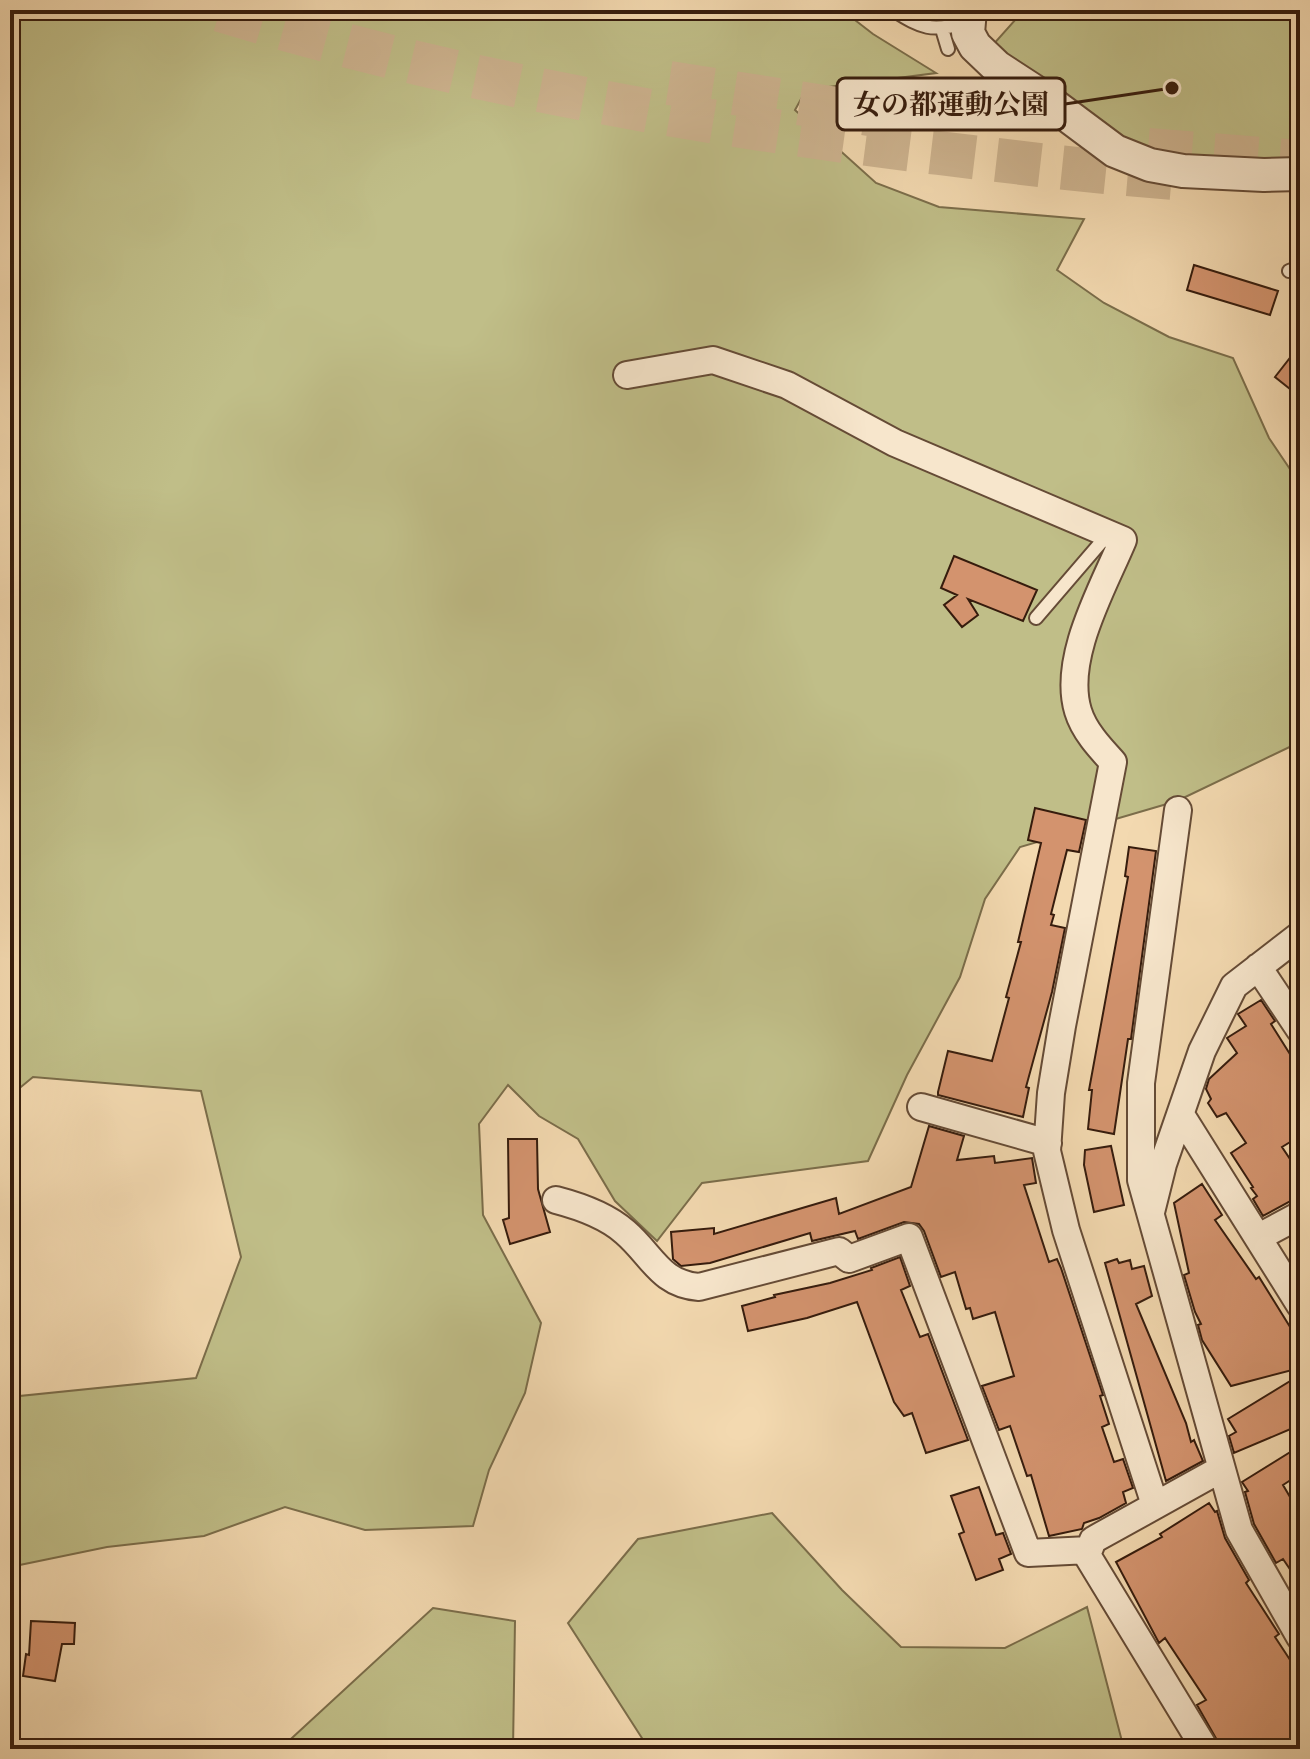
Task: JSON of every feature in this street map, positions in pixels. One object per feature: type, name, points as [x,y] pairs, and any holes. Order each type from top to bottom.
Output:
[{"type":"street","points":[[960,21],[975,46],[997,67],[1115,151],[1150,165],[1183,171],[1300,174]]},
{"type":"street","points":[[627,375],[713,360],[787,385],[895,443],[1123,540],[1081,641],[1075,679],[1078,712],[1094,742],[1113,762],[1062,1026],[1051,1093],[1047,1151],[1066,1230],[1155,1505]]},
{"type":"street","points":[[1178,810],[1141,1083],[1141,1180],[1239,1530],[1300,1637]]},
{"type":"street","points":[[1151,1212],[1163,1164],[1202,1051],[1234,986],[1300,935]]},
{"type":"street","points":[[1258,967],[1300,1030]]},
{"type":"street","points":[[921,1107],[1048,1143]]},
{"type":"street","points":[[1181,1115],[1300,1305]]},
{"type":"street","points":[[556,1200],[578,1206],[624,1230],[666,1277],[683,1286],[699,1287],[839,1251],[849,1259],[909,1237],[1028,1553],[1089,1550]]},
{"type":"street","points":[[1259,1237],[1300,1215]]},
{"type":"street","points":[[1205,1749],[1087,1555],[1093,1540],[1221,1469]]},
{"type":"lane","points":[[893,10],[919,26],[960,21]]},
{"type":"lane","points":[[948,49],[960,21]]},
{"type":"lane","points":[[1036,618],[1109,533]]},
{"type":"shaded area","points":[[10,10],[842,10],[873,34],[936,73],[806,90],[795,110],[876,183],[939,207],[1084,219],[1057,270],[1104,303],[1169,337],[1233,358],[1269,438],[1300,484],[1300,742],[1177,801],[1020,847],[985,899],[960,977],[907,1075],[868,1161],[702,1183],[657,1241],[615,1201],[578,1139],[539,1116],[508,1085],[479,1124],[483,1215],[541,1323],[525,1393],[489,1470],[473,1526],[365,1530],[285,1507],[204,1536],[107,1547],[10,1567],[10,1397],[196,1378],[241,1257],[201,1091],[33,1077],[10,1096]]},
{"type":"shaded area","points":[[1024,10],[1300,10],[1300,161],[1278,168],[1141,150],[991,47]]},
{"type":"shaded area","points":[[772,1513],[842,1590],[901,1647],[1005,1648],[1087,1607],[1124,1749],[649,1749],[568,1623],[638,1539]]},
{"type":"shaded area","points":[[433,1608],[515,1621],[513,1749],[280,1749]]},
{"type":"building","points":[[1194,265],[1278,291],[1270,315],[1187,290]]},
{"type":"building","points":[[1300,345],[1300,397],[1275,377]]},
{"type":"building","points":[[954,556],[1037,590],[1023,621],[968,599],[978,615],[962,627],[944,605],[957,595],[941,588]]},
{"type":"building","points":[[1035,808],[1086,820],[1079,852],[1067,850],[1051,914],[1054,915],[1051,925],[1065,928],[1052,992],[1026,1087],[1029,1088],[1023,1117],[938,1095],[938,1092],[948,1051],[992,1061],[1009,998],[1006,997],[1021,942],[1018,942],[1041,843],[1028,840]]},
{"type":"building","points":[[1129,847],[1156,851],[1131,1039],[1128,1039],[1114,1134],[1088,1129],[1092,1090],[1089,1090],[1128,877],[1125,876]]},
{"type":"building","points":[[1261,1000],[1275,1021],[1271,1024],[1300,1070],[1300,1136],[1282,1147],[1300,1174],[1300,1196],[1263,1216],[1253,1199],[1257,1196],[1253,1187],[1231,1153],[1246,1143],[1226,1113],[1217,1117],[1208,1103],[1211,1099],[1206,1089],[1209,1079],[1237,1053],[1227,1038],[1246,1026],[1238,1014]]},
{"type":"building","points":[[929,1126],[964,1136],[957,1160],[994,1156],[995,1163],[1032,1158],[1036,1183],[1024,1185],[1049,1262],[1057,1259],[1061,1268],[1103,1395],[1100,1396],[1109,1424],[1102,1427],[1114,1462],[1123,1459],[1133,1488],[1123,1492],[1126,1503],[1084,1523],[1082,1529],[1049,1536],[1031,1475],[1027,1476],[1010,1426],[999,1430],[982,1386],[1014,1376],[995,1312],[973,1319],[970,1308],[966,1309],[955,1272],[941,1277],[919,1224],[904,1222],[858,1239],[855,1231],[812,1241],[810,1233],[710,1263],[681,1266],[673,1259],[671,1232],[714,1228],[714,1234],[836,1198],[839,1214],[911,1187]]},
{"type":"building","points":[[508,1139],[537,1139],[538,1189],[550,1232],[510,1244],[503,1220],[509,1218]]},
{"type":"building","points":[[1111,1146],[1124,1205],[1094,1212],[1084,1165],[1085,1150]]},
{"type":"building","points":[[1202,1184],[1222,1215],[1215,1220],[1256,1279],[1259,1277],[1300,1343],[1300,1368],[1231,1386],[1202,1340],[1198,1325],[1201,1324],[1184,1275],[1189,1273],[1174,1203]]},
{"type":"building","points":[[900,1257],[910,1286],[901,1290],[920,1337],[928,1334],[968,1440],[926,1453],[912,1413],[904,1416],[894,1402],[857,1302],[807,1318],[748,1331],[742,1306],[872,1270]]},
{"type":"building","points":[[1117,1259],[1119,1263],[1130,1260],[1132,1269],[1144,1266],[1152,1296],[1136,1304],[1191,1442],[1194,1440],[1203,1461],[1166,1481],[1105,1263]]},
{"type":"building","points":[[1300,1375],[1300,1425],[1234,1453],[1229,1436],[1236,1432],[1228,1419]]},
{"type":"building","points":[[1300,1446],[1300,1474],[1283,1485],[1300,1514],[1300,1584],[1283,1559],[1276,1563],[1254,1524],[1245,1492],[1248,1491],[1242,1482]]},
{"type":"building","points":[[979,1487],[996,1535],[1003,1533],[1011,1554],[999,1559],[1003,1570],[976,1580],[959,1534],[964,1532],[951,1496]]},
{"type":"building","points":[[1209,1503],[1217,1511],[1225,1538],[1249,1580],[1246,1583],[1279,1634],[1275,1637],[1300,1675],[1300,1749],[1222,1749],[1197,1705],[1206,1700],[1165,1638],[1159,1643],[1116,1562],[1162,1537],[1160,1534]]},
{"type":"building","points":[[31,1621],[75,1623],[74,1644],[62,1644],[55,1681],[23,1676],[26,1654],[29,1655]]},
{"type":"tunnel","points":[[220,10],[486,79],[666,114],[939,153],[1186,179]]},
{"type":"tunnel","points":[[669,83],[901,119]]},
{"type":"tunnel","points":[[1148,150],[1300,162]]},
{"type":"place","name":"女の都運動公園","points":[[1172,88]]}]
